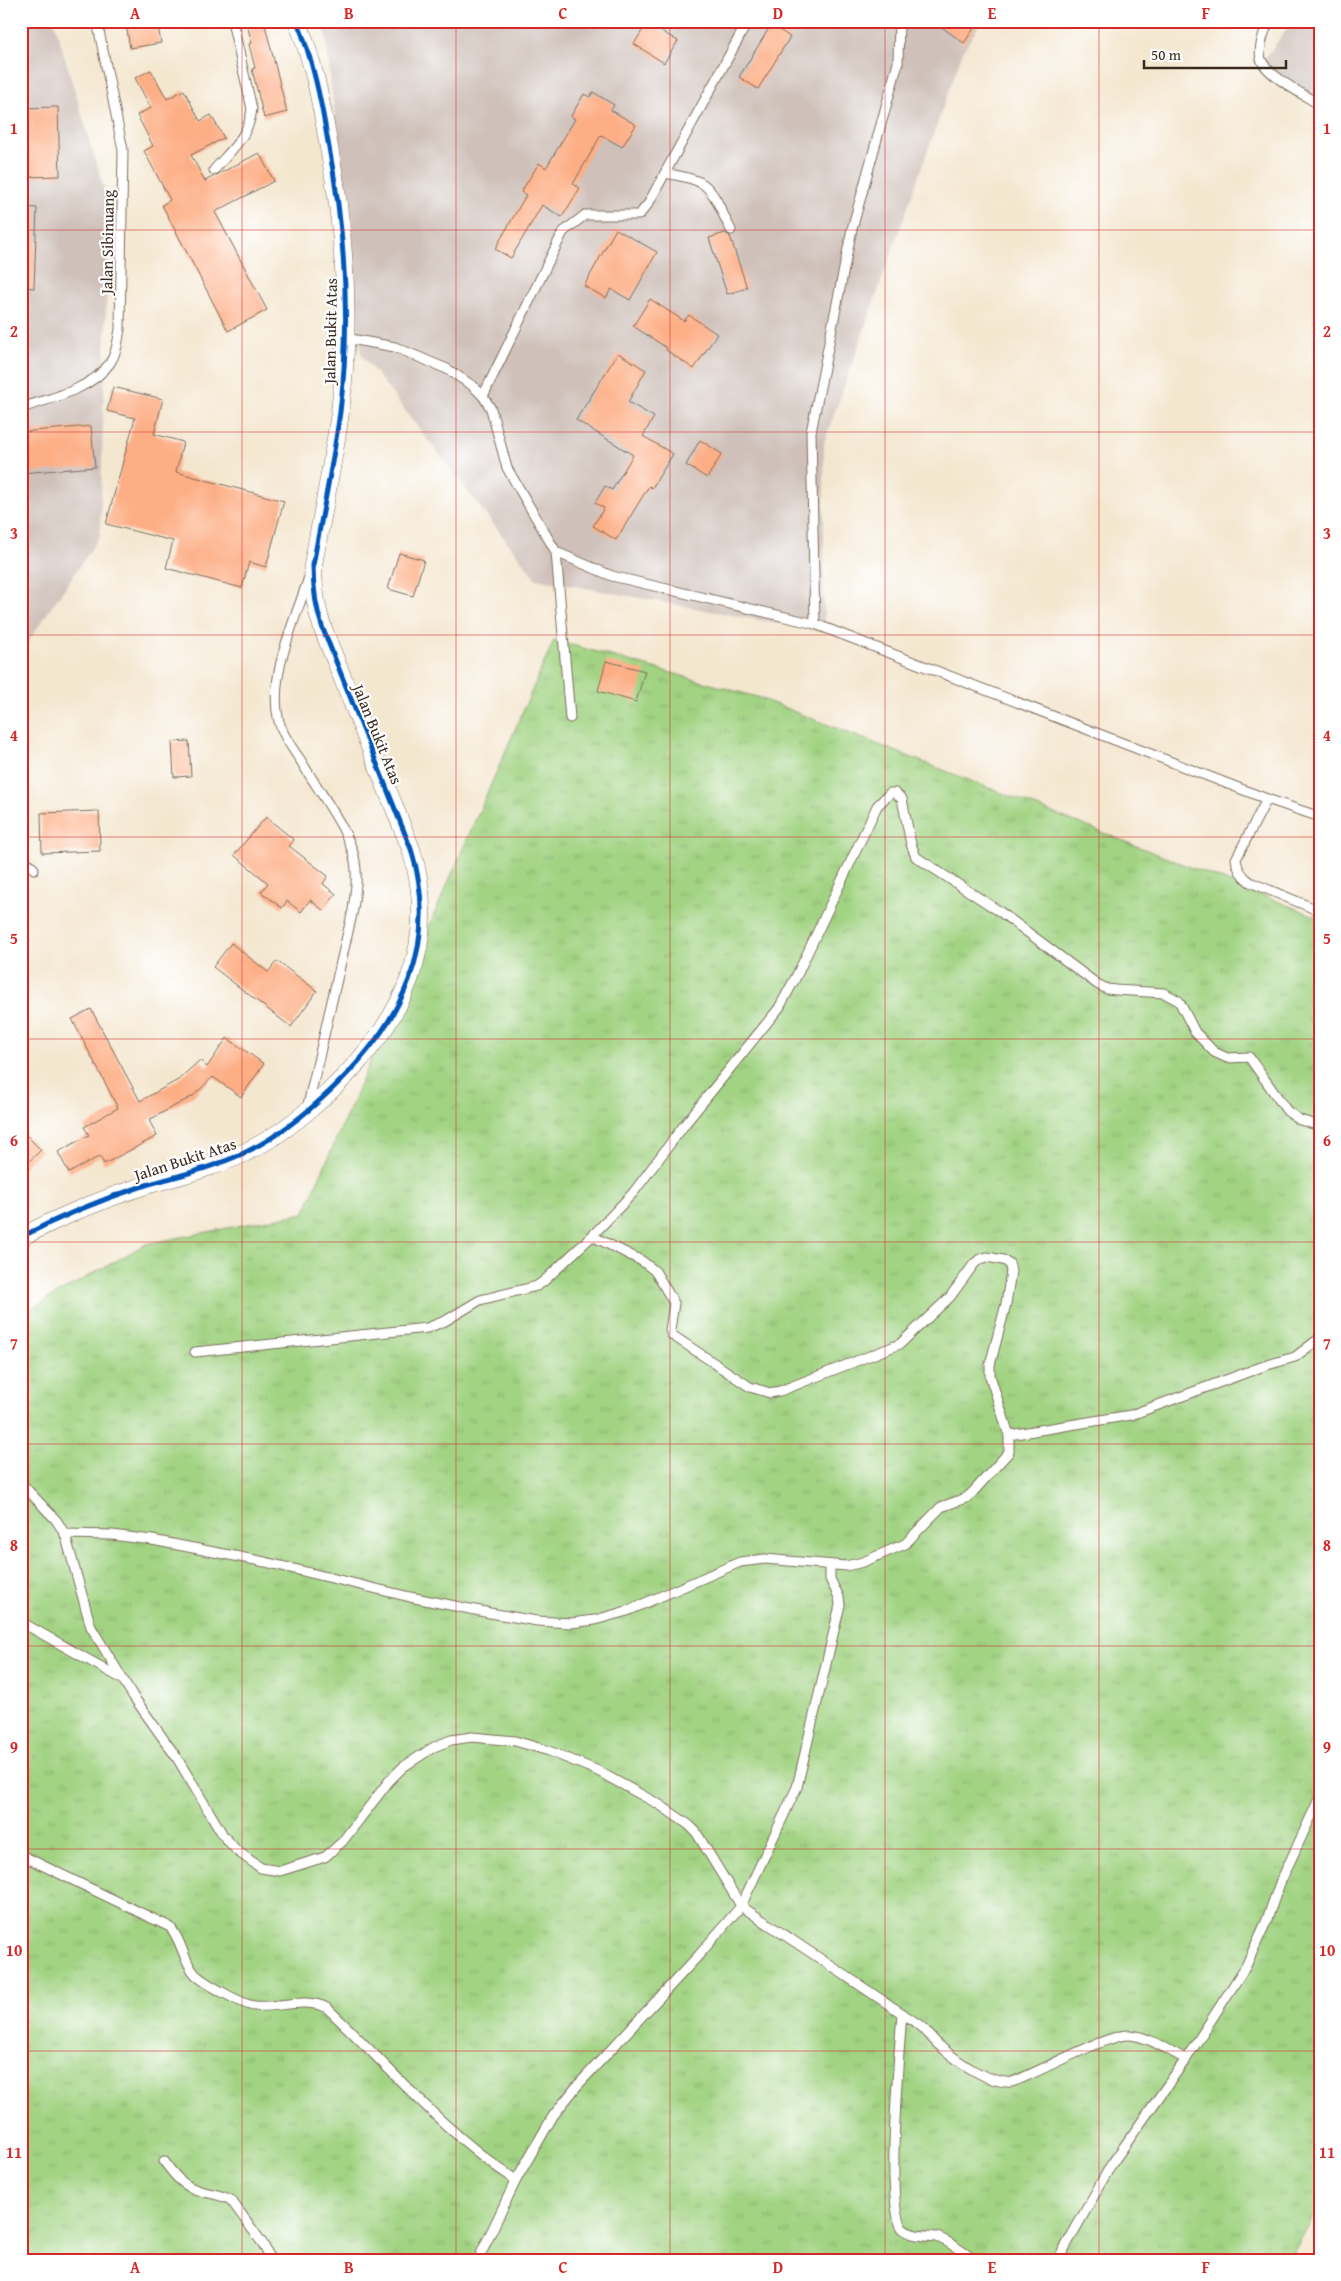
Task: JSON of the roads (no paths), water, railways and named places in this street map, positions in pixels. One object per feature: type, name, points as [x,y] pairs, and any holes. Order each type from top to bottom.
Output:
[{"type":"street","name":"Jalan Bukit Atas","points":[[21,1237],[60,1217],[96,1202],[215,1166],[269,1140],[306,1114],[364,1055],[397,1007],[408,986],[420,943],[422,914],[420,884],[411,848],[315,608],[313,565],[340,412],[345,338],[345,283],[335,179],[318,86],[296,21]]},
{"type":"lane","name":"Jalan Sibinuang","points":[[21,408],[72,390],[94,379],[110,362],[117,346],[120,329],[123,150],[97,21]]},
{"type":"lane","points":[[214,170],[243,137],[250,124],[252,109],[232,21]]},
{"type":"lane","points":[[482,396],[563,232],[585,215],[639,215],[648,204],[748,21]]},
{"type":"lane","points":[[815,624],[810,432],[852,230],[898,63],[899,21]]},
{"type":"lane","points":[[1270,21],[1262,43],[1261,60],[1271,73],[1320,105]]},
{"type":"lane","points":[[665,173],[704,184],[710,191],[731,230]]},
{"type":"lane","points":[[345,338],[395,347],[447,369],[473,386],[491,408],[507,468],[556,552],[570,718]]},
{"type":"lane","points":[[556,552],[612,576],[815,624],[1320,817]]},
{"type":"lane","points":[[306,1114],[353,910],[357,884],[355,860],[346,836],[286,738],[278,719],[277,686],[282,660],[313,565]]},
{"type":"lane","points":[[195,1352],[428,1328],[445,1321],[480,1300],[537,1286],[592,1236],[633,1192],[779,1008],[797,975],[877,806],[890,793],[895,793],[902,800],[913,851],[923,863],[999,911],[1106,989],[1164,993],[1173,996],[1179,1001],[1196,1032],[1209,1048],[1227,1058],[1249,1057],[1287,1111],[1300,1120],[1320,1126]]},
{"type":"lane","points":[[1268,798],[1236,859],[1237,866],[1244,877],[1250,882],[1320,911]]},
{"type":"lane","points":[[21,856],[34,869]]},
{"type":"lane","points":[[65,1534],[112,1535],[152,1540],[265,1562],[410,1597],[490,1613],[537,1621],[572,1623],[595,1620],[627,1611],[740,1562],[765,1559],[830,1565],[854,1565],[906,1544],[941,1507],[966,1498],[1006,1457],[1010,1447],[1010,1435],[990,1376],[990,1365],[1006,1304],[1011,1271],[1009,1263],[1003,1260],[980,1259],[974,1264],[950,1297],[900,1344],[780,1392],[770,1392],[750,1387],[672,1335],[670,1330],[674,1303],[673,1297],[655,1271],[642,1261],[592,1236]]},
{"type":"lane","points":[[1010,1435],[1131,1415],[1264,1366],[1295,1357],[1320,1338]]},
{"type":"lane","points":[[21,1483],[56,1520],[65,1534],[92,1626],[121,1678],[177,1758],[223,1835],[237,1850],[261,1868],[280,1871],[325,1857],[342,1842],[390,1781],[411,1762],[434,1747],[452,1740],[472,1737],[491,1737],[515,1741],[575,1761],[660,1805],[689,1825],[696,1832],[741,1906],[902,2013],[923,2028],[940,2047],[996,2082],[1004,2083],[1020,2080],[1109,2040],[1128,2034],[1147,2039],[1186,2059]]},
{"type":"lane","points":[[478,2260],[516,2180],[553,2116],[577,2086],[699,1955],[741,1906],[790,1805],[803,1769],[840,1604],[830,1579],[830,1565]]},
{"type":"lane","points":[[21,1622],[121,1678]]},
{"type":"lane","points":[[1058,2260],[1111,2165],[1186,2059],[1246,1966],[1266,1922],[1280,1883],[1320,1798]]},
{"type":"lane","points":[[21,1855],[170,1927],[178,1937],[194,1973],[239,2002],[256,2006],[315,2003],[327,2008],[415,2096],[484,2158],[516,2180]]},
{"type":"lane","points":[[902,2013],[894,2131],[894,2179],[898,2222],[906,2232],[941,2239],[976,2260]]},
{"type":"lane","points":[[164,2161],[176,2177],[186,2185],[197,2190],[225,2196],[231,2200],[263,2244],[271,2260]]}]
